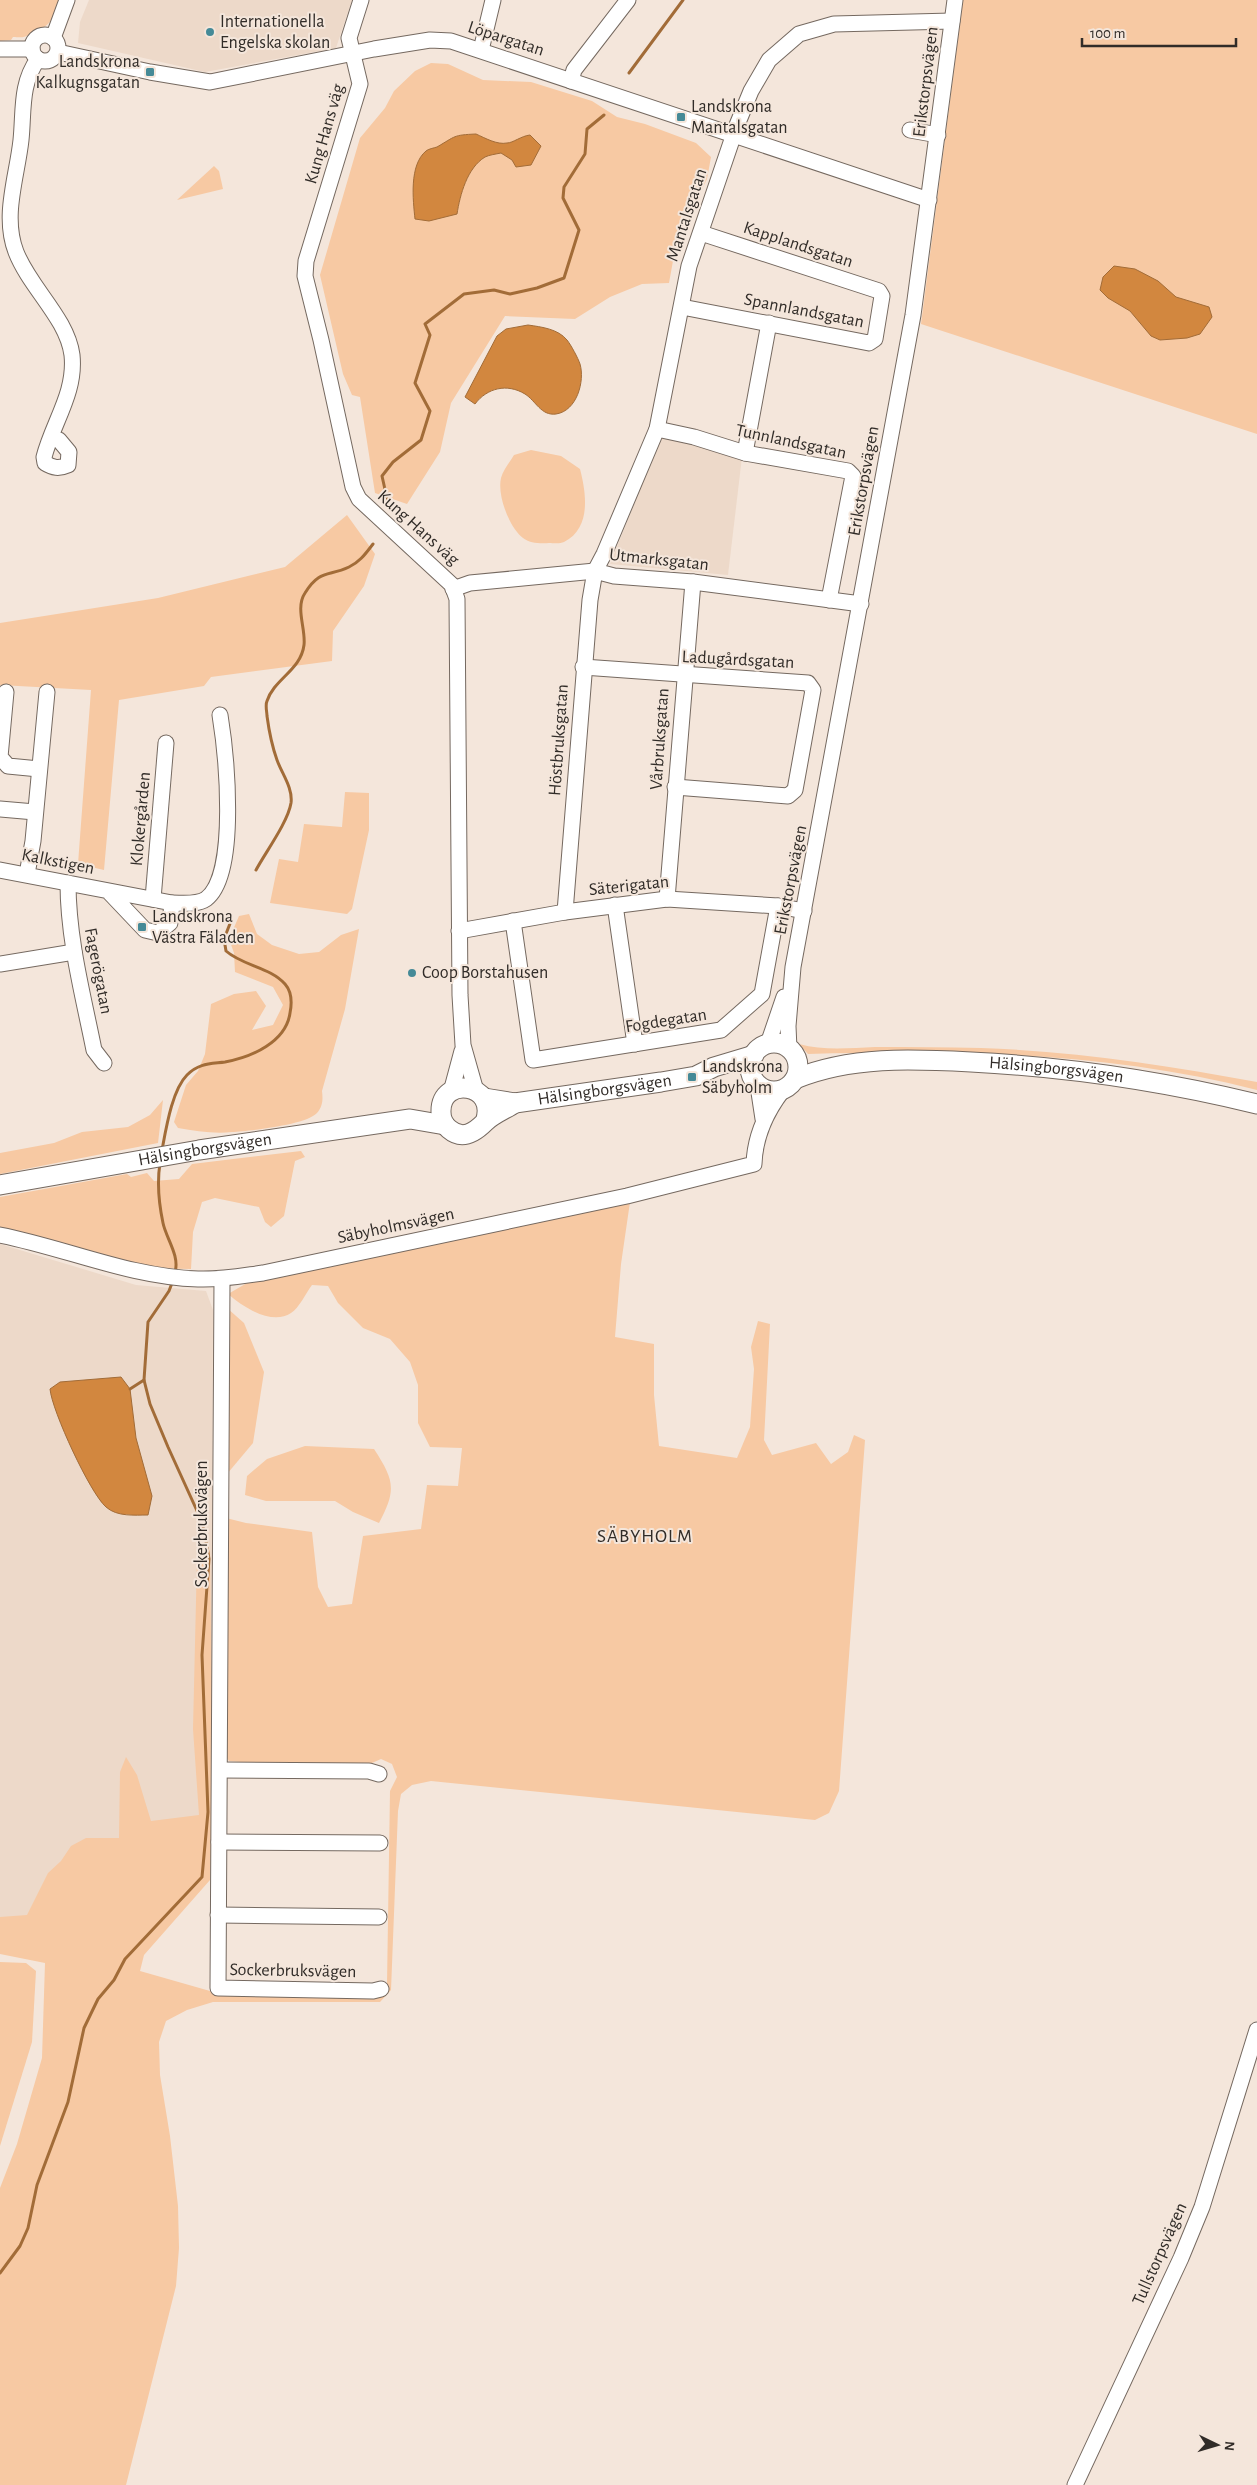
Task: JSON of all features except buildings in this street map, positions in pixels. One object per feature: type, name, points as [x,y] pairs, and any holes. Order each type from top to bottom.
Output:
[{"type":"main road","points":[[779,1044],[792,1052],[798,1068],[789,1084],[768,1091],[756,1082],[750,1067],[761,1050],[779,1044]]},
{"type":"main road","name":"Hälsingborgsvägen","points":[[696,1076],[714,1067],[761,1050]]},
{"type":"main road","name":"Hälsingborgsvägen","points":[[792,1052],[851,1062],[932,1060],[1109,1074],[1257,1104]]},
{"type":"main road","name":"Hälsingborgsvägen","points":[[789,1084],[851,1062]]},
{"type":"main road","name":"Hälsingborgsvägen","points":[[480,1095],[515,1103],[696,1076],[715,1078],[732,1076],[756,1082]]},
{"type":"main road","points":[[463,1088],[480,1095],[488,1110],[485,1122],[477,1131],[466,1135],[454,1132],[445,1125],[441,1114],[446,1098],[463,1088]]},
{"type":"main road","name":"Hälsingborgsvägen","points":[[410,1119],[446,1098]]},
{"type":"main road","name":"Hälsingborgsvägen","points":[[485,1122],[515,1103]]},
{"type":"main road","name":"Hälsingborgsvägen","points":[[0,1185],[199,1150],[410,1119],[445,1125]]},
{"type":"street","points":[[0,49],[35,54],[50,61],[67,0]]},
{"type":"street","name":"Kung Hans väg","points":[[361,0],[349,38],[360,84],[306,261],[305,276],[356,493],[359,499],[452,584],[457,599],[460,995],[463,1045],[480,1095]]},
{"type":"street","points":[[481,50],[493,0]]},
{"type":"street","points":[[571,81],[574,70],[628,0]]},
{"type":"street","name":"Erikstorpsvägen","points":[[792,1052],[788,1026],[793,967],[913,315],[955,0]]},
{"type":"street","name":"Mantalsgatan","points":[[594,571],[604,554],[657,429],[689,266],[734,134],[751,91],[769,60],[798,34],[834,24],[952,21]]},
{"type":"street","points":[[52,438],[72,382],[72,354],[61,324],[31,282],[18,257],[10,221],[21,138],[24,88],[35,54],[38,37],[46,35],[56,45]]},
{"type":"street","name":"Löpargatan","points":[[56,45],[203,82],[352,53],[439,40],[481,50],[929,200]]},
{"type":"street","points":[[910,130],[938,135]]},
{"type":"street","name":"Kapplandsgatan","points":[[701,233],[879,291],[882,296]]},
{"type":"street","name":"Spannlandsgatan","points":[[682,307],[869,343],[875,339],[882,296]]},
{"type":"street","points":[[745,453],[769,324]]},
{"type":"street","name":"Tunnlandsgatan","points":[[657,429],[694,437],[745,453],[848,472],[852,476],[829,600]]},
{"type":"street","name":"Utmarksgatan","points":[[453,589],[470,583],[594,571],[614,576],[692,582],[861,604]]},
{"type":"street","name":"Höstbruksgatan","points":[[565,912],[583,668],[594,571]]},
{"type":"street","name":"Vårbruksgatan","points":[[667,898],[683,676],[692,582]]},
{"type":"street","name":"Ladugårdsgatan","points":[[583,668],[808,683],[812,690],[795,790],[788,796],[675,787]]},
{"type":"street","points":[[6,692],[0,757],[8,766],[40,769]]},
{"type":"street","points":[[27,874],[47,692]]},
{"type":"street","points":[[172,903],[204,900],[212,894],[220,875],[228,807],[228,775],[220,715]]},
{"type":"street","name":"Klokergården","points":[[153,899],[166,743]]},
{"type":"street","points":[[0,809],[35,812]]},
{"type":"street","name":"Kalkstigen","points":[[0,870],[172,903],[171,919],[167,927],[162,932],[149,933],[108,891]]},
{"type":"street","name":"Fagerögatan","points":[[68,883],[68,910],[74,952],[94,1050],[104,1063]]},
{"type":"street","name":"Säterigatan","points":[[459,930],[565,912],[667,898],[778,906],[804,911]]},
{"type":"street","points":[[615,905],[635,1044]]},
{"type":"street","name":"Fogdegatan","points":[[513,921],[533,1060],[718,1032],[762,994],[778,906]]},
{"type":"street","points":[[0,964],[74,952]]},
{"type":"street","name":"Erikstorpsvägen","points":[[761,1050],[793,967]]},
{"type":"street","name":"Kung Hans väg","points":[[446,1098],[463,1045]]},
{"type":"street","name":"Säbyholmsvägen","points":[[756,1082],[763,1119]]},
{"type":"street","name":"Säbyholmsvägen","points":[[0,1235],[142,1272],[196,1279],[222,1279],[263,1274],[627,1196],[754,1164],[754,1151],[763,1119],[789,1084]]},
{"type":"street","name":"Sockerbruksvägen","points":[[222,1279],[218,1988],[373,1992],[381,1989]]},
{"type":"street","points":[[220,1770],[369,1771],[379,1774]]},
{"type":"street","points":[[218,1842],[380,1843]]},
{"type":"street","points":[[218,1915],[379,1916]]},
{"type":"street","name":"Tullstorpsvägen","points":[[1075,2485],[1195,2224],[1221,2151],[1257,2030]]},
{"type":"shaded area","points":[[0,0],[60,0],[52,18],[42,29],[24,37],[13,37],[11,40],[0,41]]},
{"type":"shaded area","name":"Internationella Engelska skolan","points":[[89,0],[352,0],[336,48],[205,72],[78,43],[80,22]]},
{"type":"shaded area","points":[[963,0],[1257,0],[1257,434],[921,324]]},
{"type":"shaded area","points":[[431,63],[448,64],[483,80],[531,82],[592,101],[617,117],[645,124],[696,143],[711,157],[707,179],[693,208],[682,211],[669,283],[642,284],[610,297],[575,319],[505,316],[451,403],[440,452],[407,504],[375,493],[360,397],[352,395],[343,374],[320,275],[360,138],[385,108],[394,91],[415,71]]},
{"type":"shaded area","points":[[476,134],[499,143],[509,143],[530,135],[541,146],[531,165],[516,167],[512,160],[501,153],[485,157],[473,168],[465,182],[457,214],[429,221],[415,219],[413,183],[421,157],[427,150],[455,137]]},
{"type":"shaded area","points":[[214,166],[219,171],[223,189],[177,200]]},
{"type":"shaded area","points":[[1114,266],[1135,269],[1158,281],[1176,297],[1209,307],[1212,317],[1200,334],[1187,338],[1160,340],[1151,336],[1130,311],[1108,298],[1100,290],[1103,277]]},
{"type":"shaded area","points":[[528,325],[559,333],[567,340],[576,355],[580,364],[581,379],[578,394],[569,407],[563,412],[556,414],[546,413],[525,394],[504,388],[485,394],[475,404],[465,397],[497,336],[506,329]]},
{"type":"shaded area","points":[[662,435],[742,457],[728,575],[610,564]]},
{"type":"shaded area","points":[[531,450],[561,456],[580,469],[585,499],[583,519],[573,536],[562,543],[539,543],[526,540],[513,526],[505,510],[500,485],[502,475],[514,455]]},
{"type":"shaded area","points":[[347,515],[375,554],[364,586],[333,631],[332,661],[211,677],[204,686],[119,700],[104,870],[78,864],[91,690],[0,685],[0,623],[158,598],[285,567]]},
{"type":"shaded area","points":[[345,792],[369,793],[369,830],[352,909],[347,914],[270,903],[279,859],[298,862],[304,824],[342,827]]},
{"type":"shaded area","points":[[249,914],[257,934],[272,945],[299,954],[319,952],[341,935],[359,929],[345,1009],[322,1091],[321,1105],[317,1113],[311,1117],[277,1127],[218,1133],[178,1128],[174,1122],[186,1085],[198,1071],[205,1054],[211,1004],[234,994],[256,991],[266,1006],[252,1030],[273,1025],[283,1005],[273,987],[235,972],[234,953],[229,939],[239,916]]},
{"type":"shaded area","points":[[799,1044],[818,1048],[942,1047],[1050,1052],[1189,1070],[1257,1082],[1257,1090],[1202,1077],[1090,1061],[1034,1056],[977,1054],[808,1054]]},
{"type":"shaded area","points":[[163,1100],[158,1143],[0,1174],[0,1153],[54,1143],[82,1132],[128,1127],[150,1115]]},
{"type":"shaded area","points":[[301,1151],[305,1157],[295,1161],[284,1216],[271,1227],[265,1222],[259,1207],[215,1198],[202,1202],[193,1232],[191,1269],[167,1268],[118,1261],[0,1228],[0,1197],[127,1174],[131,1177],[147,1173],[154,1181],[179,1179],[192,1164]]},
{"type":"shaded area","points":[[630,1202],[621,1264],[615,1337],[654,1344],[654,1395],[659,1446],[737,1458],[750,1427],[754,1369],[751,1347],[758,1321],[770,1324],[764,1440],[772,1455],[816,1443],[831,1464],[848,1452],[854,1435],[865,1440],[839,1791],[829,1813],[815,1820],[431,1781],[412,1785],[401,1794],[398,1811],[391,1990],[380,2002],[213,2002],[187,2010],[166,2021],[159,2042],[160,2075],[170,2136],[178,2206],[179,2248],[176,2286],[126,2485],[0,2485],[0,2188],[17,2144],[42,2058],[45,1963],[0,1954],[0,1917],[27,1915],[48,1873],[61,1861],[71,1846],[86,1838],[119,1838],[120,1772],[126,1757],[137,1775],[151,1821],[199,1815],[193,1729],[197,1558],[200,1551],[210,1550],[213,1806],[210,1880],[144,1955],[140,1971],[217,1993],[386,1989],[387,1984],[390,1791],[397,1777],[392,1764],[381,1759],[365,1766],[288,1766],[229,1761],[225,1755],[226,1518],[246,1523],[312,1532],[318,1587],[328,1607],[352,1604],[363,1536],[421,1529],[427,1485],[458,1486],[462,1448],[430,1447],[418,1423],[418,1385],[410,1362],[390,1339],[363,1328],[338,1303],[328,1286],[312,1285],[294,1311],[275,1317],[258,1313],[228,1294],[247,1283]]},
{"type":"shaded area","points":[[0,1244],[136,1285],[206,1291],[213,1310],[211,1838],[28,1916],[0,1919]]},
{"type":"shaded area","points":[[227,1308],[244,1323],[264,1372],[253,1443],[227,1474]]},
{"type":"shaded area","points":[[121,1377],[130,1389],[136,1438],[152,1496],[148,1515],[126,1515],[115,1512],[106,1507],[99,1499],[73,1451],[52,1400],[50,1389],[60,1382]]},
{"type":"shaded area","points":[[305,1446],[374,1449],[386,1469],[391,1485],[389,1501],[379,1523],[353,1512],[335,1501],[266,1501],[245,1495],[247,1476],[267,1459]]},
{"type":"shaded area","points":[[0,1962],[26,1963],[36,1971],[32,2042],[0,2146]]},
{"type":"waterway","points":[[629,73],[683,0]]},
{"type":"waterway","points":[[388,503],[382,476],[393,462],[421,440],[430,411],[415,383],[430,335],[425,324],[464,294],[494,290],[510,294],[537,288],[564,278],[579,230],[563,198],[564,187],[585,154],[587,129],[604,115]]},
{"type":"waterway","points":[[256,870],[286,819],[291,803],[289,786],[272,744],[266,704],[275,686],[293,668],[302,654],[304,645],[301,612],[302,599],[315,580],[353,565],[373,544]]},
{"type":"waterway","points":[[162,1150],[177,1090],[187,1075],[200,1066],[235,1060],[256,1052],[275,1040],[287,1023],[291,1002],[290,994],[285,984],[272,974],[240,960],[226,951],[224,939],[231,921]]},
{"type":"waterway","points":[[160,1163],[160,1208],[163,1223],[176,1260],[175,1272]]},
{"type":"waterway","points":[[0,2273],[20,2246],[28,2228],[37,2185],[68,2102],[84,2028],[98,1999],[114,1980],[125,1959],[202,1877],[208,1812],[202,1655],[209,1559],[204,1530],[198,1513],[150,1404],[144,1380],[148,1322],[169,1291],[172,1283]]},
{"type":"waterway","points":[[130,1389],[144,1380]]},
{"type":"place","name":"Internationella Engelska skolan","points":[[210,32]]},
{"type":"place","name":"Landskrona Kalkugnsgatan","points":[[150,72]]},
{"type":"place","name":"Landskrona Mantalsgatan","points":[[681,117]]},
{"type":"place","name":"Landskrona Västra Fäladen","points":[[142,927]]},
{"type":"place","name":"Coop Borstahusen","points":[[412,973]]},
{"type":"place","name":"Landskrona Säbyholm","points":[[692,1077]]},
{"type":"district","name":"SÄBYHOLM","points":[[645,1536]]}]
